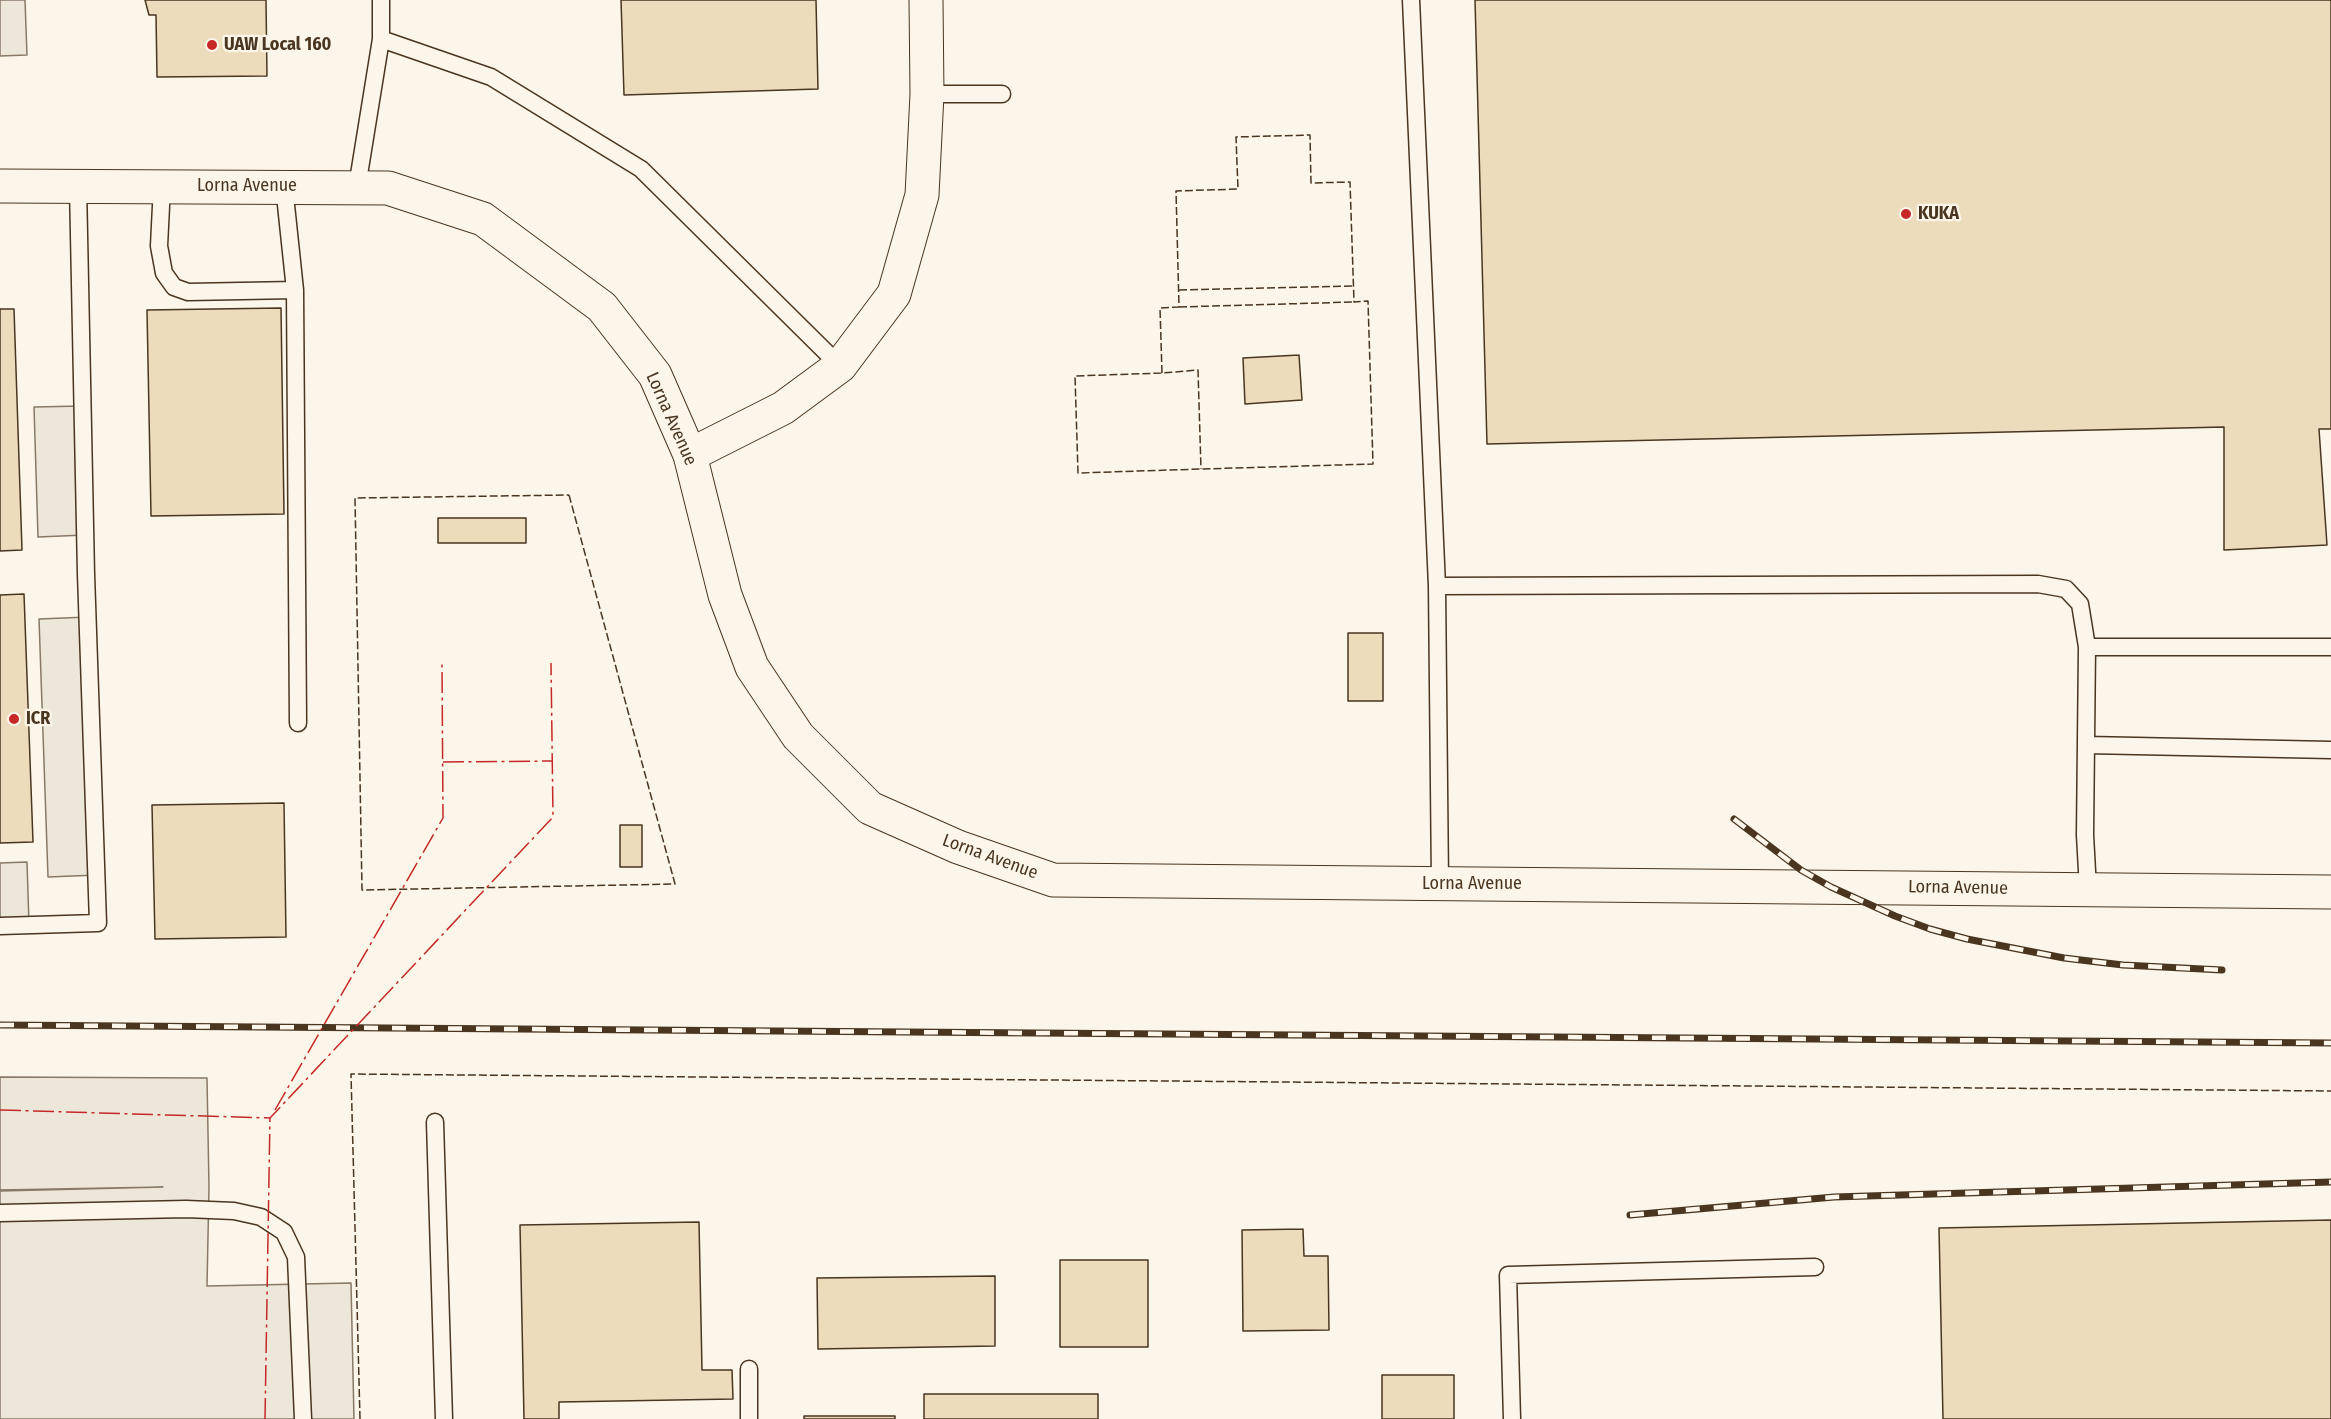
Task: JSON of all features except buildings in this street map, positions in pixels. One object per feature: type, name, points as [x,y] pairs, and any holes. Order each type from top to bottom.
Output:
[{"type":"street","points":[[690,455],[783,408],[840,366],[894,294],[922,195],[927,94],[926,0]]},
{"type":"street","name":"Lorna Avenue","points":[[0,186],[388,188],[483,219],[602,307],[655,375],[690,455],[725,595],[752,667],[798,736],[870,808],[958,847],[1053,880],[2331,891]]},
{"type":"lane","points":[[357,187],[381,39],[381,0]]},
{"type":"lane","points":[[1411,0],[1437,586],[1440,884]]},
{"type":"lane","points":[[381,39],[491,76],[641,169],[840,366]]},
{"type":"lane","points":[[927,94],[1002,94]]},
{"type":"lane","points":[[0,926],[98,923],[87,586],[78,186]]},
{"type":"lane","points":[[162,186],[159,246],[164,273],[174,286],[188,292],[295,290]]},
{"type":"lane","points":[[284,186],[295,290],[298,723]]},
{"type":"lane","points":[[1437,586],[2038,584],[2066,589],[2080,604],[2086,647],[2085,835],[2088,889]]},
{"type":"lane","points":[[2086,647],[2331,646]]},
{"type":"lane","points":[[2087,745],[2331,750]]},
{"type":"lane","points":[[435,1122],[444,1419]]},
{"type":"lane","points":[[0,1213],[186,1209],[234,1211],[261,1217],[284,1232],[297,1257],[303,1419]]},
{"type":"lane","points":[[1512,1419],[1508,1275],[1815,1267]]},
{"type":"lane","points":[[749,1369],[749,1419]]},
{"type":"shaded area","points":[[0,0],[25,0],[27,55],[0,56]]},
{"type":"shaded area","points":[[81,406],[85,535],[38,537],[34,407]]},
{"type":"shaded area","points":[[88,617],[98,875],[48,877],[39,619]]},
{"type":"shaded area","points":[[27,862],[29,924],[0,925],[0,863]]},
{"type":"shaded area","points":[[0,1077],[207,1078],[209,1187],[207,1286],[351,1283],[354,1419],[0,1419],[0,1191],[163,1187],[0,1190]]},
{"type":"railway","points":[[1734,819],[1801,870],[1831,887],[1930,929],[1967,939],[2064,958],[2123,965],[2222,970]]},
{"type":"railway","points":[[0,1025],[2331,1043]]},
{"type":"railway","points":[[1630,1215],[1834,1197],[2331,1182]]},
{"type":"fence","points":[[1162,373],[1160,308],[1179,307],[1176,191],[1238,189],[1236,137],[1310,135],[1311,183],[1350,182],[1354,302],[1368,301],[1373,464],[1078,473],[1075,376],[1162,373],[1198,370],[1201,469]]},
{"type":"fence","points":[[1179,290],[1353,286]]},
{"type":"fence","points":[[1179,307],[1354,302]]},
{"type":"fence","points":[[569,495],[675,884],[362,890],[355,498],[569,495]]},
{"type":"fence","points":[[360,1419],[351,1074],[2331,1091]]},
{"type":"power","points":[[275,1110],[443,818],[442,663]]},
{"type":"power","points":[[0,1110],[270,1118],[553,817],[551,663]]},
{"type":"power","points":[[443,762],[552,761]]},
{"type":"power","points":[[265,1419],[270,1117]]},
{"type":"place","name":"UAW Local 160","points":[[212,45]]},
{"type":"place","name":"KUKA","points":[[1906,214]]},
{"type":"place","name":"ICR","points":[[14,719]]}]
